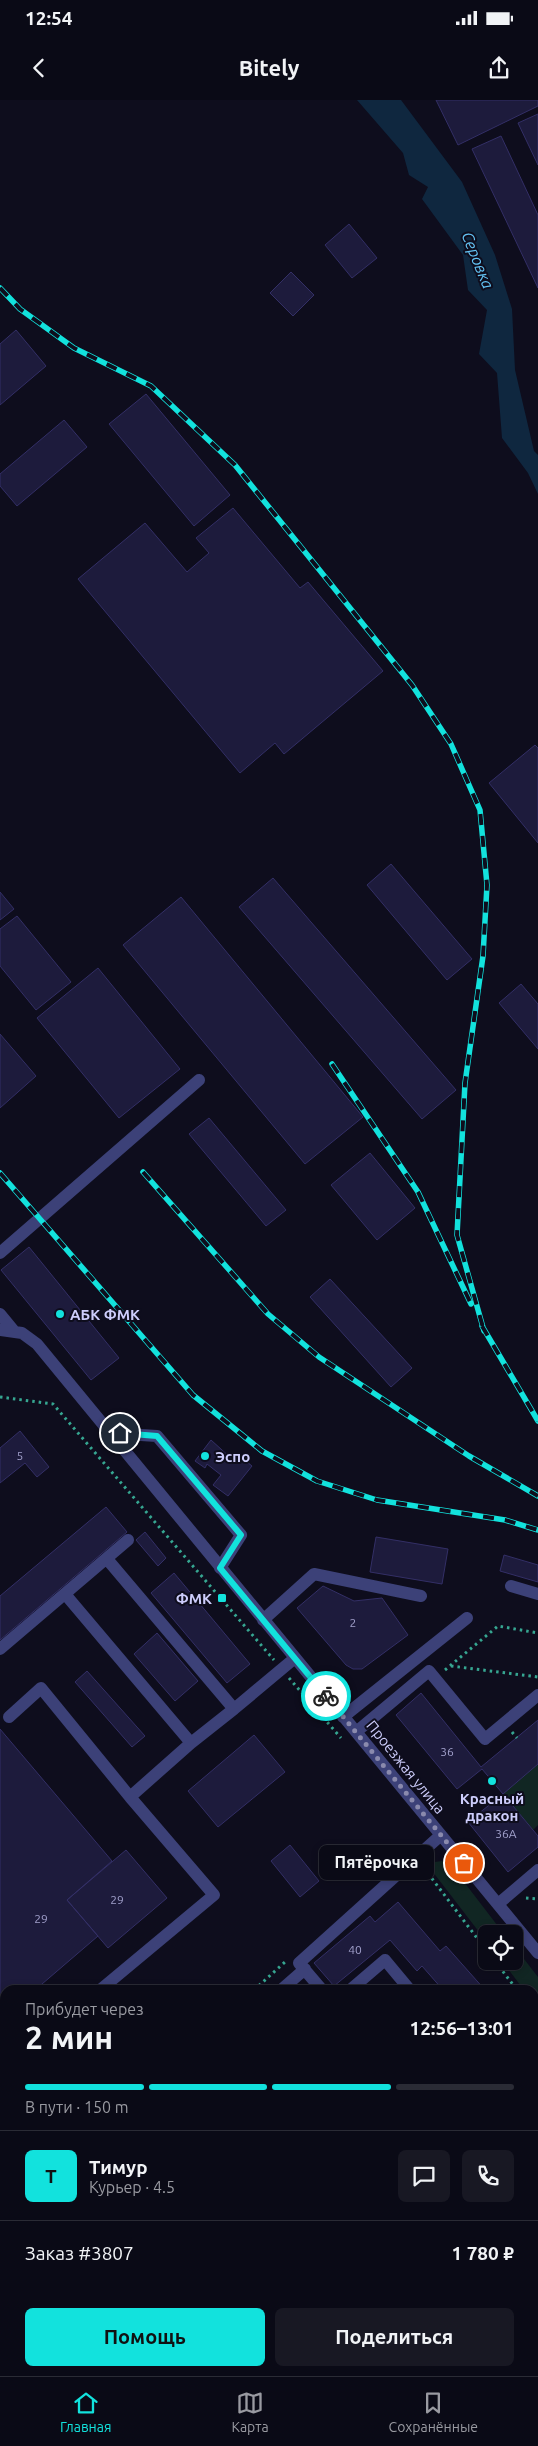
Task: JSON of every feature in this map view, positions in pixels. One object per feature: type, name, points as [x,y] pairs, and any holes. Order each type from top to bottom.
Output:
[{"type":"street","points":[[0,1253],[199,1080]]},
{"type":"street","points":[[0,1314],[14,1331]]},
{"type":"street","points":[[0,1330],[14,1331]]},
{"type":"street","name":"Проезжая улица","points":[[14,1331],[36,1344],[538,1954]]},
{"type":"street","points":[[110,1433],[157,1436],[241,1535],[220,1568]]},
{"type":"street","points":[[0,1649],[128,1540]]},
{"type":"street","points":[[107,1559],[234,1709]]},
{"type":"street","points":[[263,1620],[314,1574],[421,1596]]},
{"type":"street","points":[[511,1586],[538,1594]]},
{"type":"street","points":[[65,1594],[191,1743]]},
{"type":"street","points":[[343,1717],[467,1618]]},
{"type":"street","points":[[130,1797],[191,1743],[295,1658]]},
{"type":"street","points":[[356,1732],[429,1671],[485,1739],[538,1695]]},
{"type":"street","points":[[8,1717],[41,1688],[130,1797],[214,1894],[106,1985]]},
{"type":"street","points":[[318,1985],[299,1963],[441,1836]]},
{"type":"street","points":[[498,1904],[538,1870]]},
{"type":"street","points":[[356,1985],[385,1960],[406,1985]]},
{"type":"street","points":[[287,1985],[305,1970]]},
{"type":"path","points":[[0,1397],[53,1404],[347,1745]]},
{"type":"path","points":[[435,1678],[498,1626],[538,1633]]},
{"type":"path","points":[[450,1666],[538,1677]]},
{"type":"path","points":[[424,1869],[478,1940]]},
{"type":"path","points":[[502,1970],[513,1985]]},
{"type":"green space","points":[[538,1764],[538,1825],[533,1830],[503,1794]]},
{"type":"green space","points":[[442,1861],[451,1865],[497,1925],[478,1925],[478,1931],[429,1867],[435,1862]]},
{"type":"green space","points":[[523,1958],[538,1977],[538,1985],[520,1985],[509,1970],[523,1970]]},
{"type":"water","name":"Серовка","points":[[357,100],[401,100],[462,182],[495,255],[512,309],[515,370],[534,451],[538,455],[538,494],[528,473],[502,438],[497,373],[479,354],[487,310],[468,290],[463,255],[422,199],[428,187],[409,175],[403,153]]},
{"type":"building","points":[[436,100],[538,100],[538,106],[458,145]]},
{"type":"building","points":[[538,114],[538,165],[518,123]]},
{"type":"building","points":[[501,136],[538,215],[538,288],[472,149]]},
{"type":"building","points":[[349,224],[377,258],[352,278],[325,245]]},
{"type":"building","points":[[291,272],[314,295],[293,316],[270,293]]},
{"type":"building","points":[[16,330],[46,366],[0,405],[0,344]]},
{"type":"building","points":[[146,394],[230,495],[194,526],[109,424]]},
{"type":"building","points":[[64,420],[87,447],[17,506],[0,486],[0,474]]},
{"type":"building","points":[[233,508],[300,588],[308,582],[383,671],[284,754],[275,743],[240,773],[78,579],[145,523],[187,572],[209,553],[196,538]]},
{"type":"building","points":[[535,745],[538,748],[538,843],[489,783]]},
{"type":"building","points":[[391,864],[472,959],[447,980],[367,885]]},
{"type":"building","points":[[273,878],[456,1090],[422,1119],[239,907]]},
{"type":"building","points":[[0,892],[14,909],[0,920]]},
{"type":"building","points":[[181,897],[363,1117],[305,1164],[123,945]]},
{"type":"building","points":[[17,916],[71,982],[36,1010],[0,966],[0,929]]},
{"type":"building","points":[[98,968],[180,1069],[119,1118],[37,1018]]},
{"type":"building","points":[[521,984],[538,1004],[538,1049],[499,1003]]},
{"type":"building","points":[[0,1034],[36,1076],[0,1108]]},
{"type":"building","points":[[209,1118],[286,1210],[266,1226],[189,1134]]},
{"type":"building","points":[[370,1153],[415,1208],[377,1240],[331,1185]]},
{"type":"building","name":"АБК ФМК","points":[[29,1247],[119,1358],[91,1380],[1,1270]]},
{"type":"building","points":[[330,1279],[412,1368],[391,1387],[310,1297]]},
{"type":"building","points":[[20,1431],[49,1467],[37,1477],[25,1463],[0,1483],[0,1448]]},
{"type":"building","points":[[211,1440],[233,1460],[237,1454],[252,1466],[228,1496],[213,1485],[221,1475],[207,1464],[205,1468],[195,1461]]},
{"type":"building","points":[[106,1507],[127,1532],[0,1640],[0,1596]]},
{"type":"building","points":[[145,1532],[166,1558],[158,1566],[136,1540]]},
{"type":"building","points":[[376,1537],[448,1549],[442,1584],[370,1572]]},
{"type":"building","points":[[504,1555],[538,1565],[538,1582],[500,1571]]},
{"type":"building","points":[[174,1573],[250,1664],[227,1683],[151,1593]]},
{"type":"building","points":[[323,1586],[354,1601],[382,1598],[408,1635],[362,1669],[353,1669],[346,1665],[297,1608]]},
{"type":"building","points":[[157,1633],[198,1681],[175,1701],[134,1654]]},
{"type":"building","points":[[87,1671],[145,1736],[132,1747],[75,1682]]},
{"type":"building","points":[[421,1693],[481,1767],[538,1720],[538,1764],[503,1794],[482,1769],[457,1789],[396,1715]]},
{"type":"building","points":[[0,1729],[112,1861],[67,1900],[98,1936],[41,1985],[0,1985]]},
{"type":"building","points":[[254,1735],[285,1772],[218,1827],[188,1791]]},
{"type":"building","points":[[503,1794],[538,1836],[538,1847],[508,1872],[468,1822]]},
{"type":"building","points":[[290,1845],[319,1881],[300,1897],[271,1861]]},
{"type":"building","points":[[126,1850],[167,1898],[108,1948],[67,1900]]},
{"type":"building","points":[[398,1902],[440,1951],[446,1946],[481,1985],[439,1985],[422,1966],[417,1971],[390,1940],[333,1985],[314,1963],[370,1916],[375,1922]]},
{"type":"railway","points":[[0,288],[20,309],[74,348],[151,386],[235,465],[412,685],[451,744],[480,810],[487,885],[483,956],[465,1083],[457,1235],[484,1331]]},
{"type":"railway","points":[[332,1064],[418,1192],[471,1304]]},
{"type":"railway","points":[[143,1172],[268,1314],[319,1357],[469,1456],[538,1496]]},
{"type":"railway","points":[[0,1173],[193,1395],[262,1451],[317,1481],[377,1500],[505,1520],[538,1530]]},
{"type":"railway","points":[[482,1326],[538,1421]]},
{"type":"way so far","points":[[326,1696],[464,1863]]},
{"type":"place","name":"АБК ФМК","points":[[60,1314]]},
{"type":"place","name":"Эспо","points":[[205,1456]]},
{"type":"place","name":"ФМК","points":[[222,1598]]},
{"type":"place","name":"Красный дракон","points":[[492,1781]]},
{"type":"place","name":"Пятёрочка","points":[[464,1863]]},
{"type":"route","points":[[120,1433],[157,1436],[241,1535],[220,1568],[326,1696]]}]
